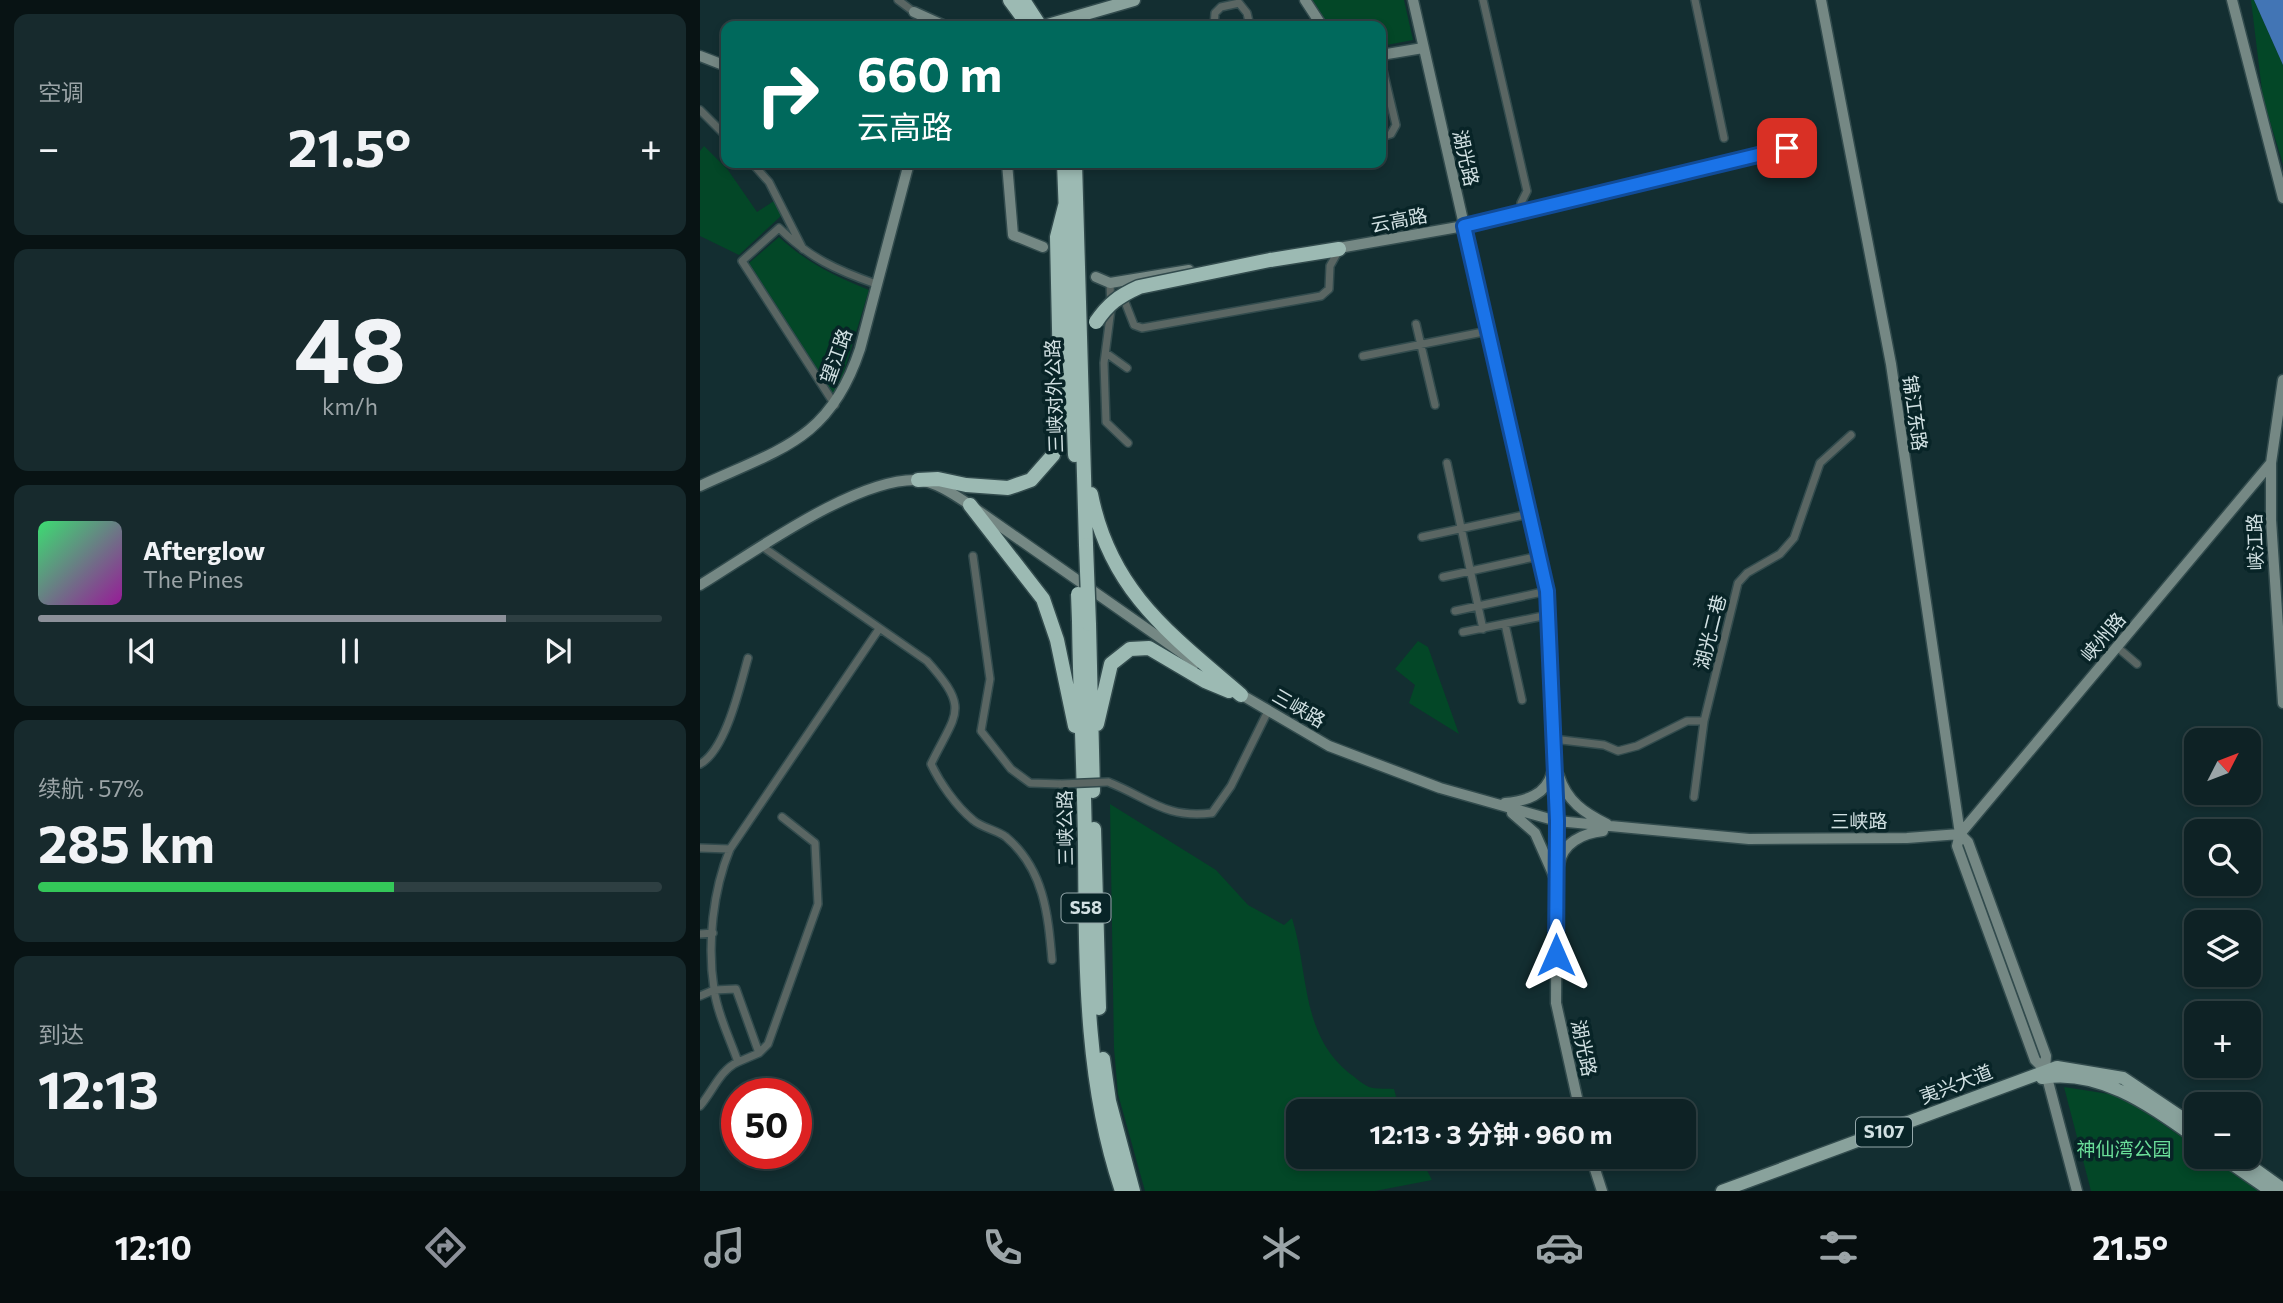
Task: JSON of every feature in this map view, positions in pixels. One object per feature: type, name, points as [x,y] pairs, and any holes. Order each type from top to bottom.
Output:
[{"type":"highway","points":[[1010,0],[1025,21]]},
{"type":"highway","points":[[1023,0],[1038,21]]},
{"type":"highway","name":"S58","points":[[1064,168],[1066,202]]},
{"type":"highway","name":"三峡对外公路","points":[[1075,168],[1083,369],[1082,544]]},
{"type":"highway","points":[[918,480],[938,479],[966,485],[1009,488],[1031,480],[1053,455],[1062,420],[1058,237],[1066,202]]},
{"type":"highway","name":"三峡对外公路","points":[[1066,202],[1082,544]]},
{"type":"highway","points":[[1083,369],[1096,322],[1119,296],[1139,287],[1339,249]]},
{"type":"highway","points":[[1084,464],[1105,540],[1129,588],[1173,636],[1241,695]]},
{"type":"highway","points":[[970,505],[1043,599],[1057,640],[1087,752]]},
{"type":"highway","name":"三峡公路","points":[[1082,544],[1087,752],[1088,984],[1096,1083],[1105,1139],[1122,1191]]},
{"type":"highway","points":[[1087,752],[1107,674],[1119,655],[1130,649],[1149,648],[1205,681],[1241,695]]},
{"type":"highway","name":"三峡公路","points":[[1087,752],[1102,1051],[1109,1101],[1133,1191]]},
{"type":"main road","points":[[1061,21],[1134,0]]},
{"type":"main road","points":[[1306,0],[1319,21]]},
{"type":"main road","name":"湖光路","points":[[1413,0],[1547,591],[1557,821],[1556,1003],[1577,1099]]},
{"type":"main road","name":"锦江东路","points":[[1821,0],[1891,364],[1961,834]]},
{"type":"main road","points":[[2232,0],[2283,198]]},
{"type":"main road","points":[[914,12],[927,21]]},
{"type":"main road","points":[[914,12],[918,21]]},
{"type":"main road","points":[[1386,54],[1423,48]]},
{"type":"main road","points":[[700,56],[721,64]]},
{"type":"main road","name":"云高路","points":[[1111,283],[1321,248],[1339,249],[1464,226],[1787,148]]},
{"type":"main road","name":"望江路","points":[[700,486],[801,439],[835,406],[850,378],[877,284],[904,168]]},
{"type":"main road","points":[[1007,168],[1013,236],[1043,247]]},
{"type":"main road","points":[[1096,277],[1111,283]]},
{"type":"main road","name":"峡江路","points":[[2283,380],[2272,463],[2273,558],[2283,703]]},
{"type":"main road","name":"峡州路","points":[[1961,834],[2272,463]]},
{"type":"main road","name":"三峡路","points":[[700,585],[832,506],[881,485],[918,480],[951,492],[1241,695],[1329,746],[1440,788],[1557,821],[1620,829],[1749,839],[1907,838],[1961,834]]},
{"type":"main road","points":[[1497,804],[1520,802],[1538,795],[1549,783],[1554,763]]},
{"type":"main road","points":[[1554,763],[1563,789],[1575,806],[1620,829]]},
{"type":"main road","points":[[1497,804],[1521,818],[1535,832],[1557,884]]},
{"type":"main road","points":[[1557,884],[1560,859],[1571,842],[1590,833],[1620,829]]},
{"type":"main road","points":[[1961,834],[1968,842],[2046,1056],[2046,1074],[2077,1191]]},
{"type":"main road","name":"夷兴大道","points":[[1722,1191],[2046,1074],[2071,1068],[2123,1078],[2184,1119]]},
{"type":"main road","name":"夷兴大道","points":[[1748,1191],[2046,1074],[2119,1088],[2184,1130]]},
{"type":"main road","points":[[1595,1169],[1602,1191]]},
{"type":"main road","points":[[2245,1169],[2279,1187]]},
{"type":"main road","points":[[2254,1169],[2279,1187]]},
{"type":"street","points":[[898,0],[914,12]]},
{"type":"street","points":[[1483,0],[1527,191],[1521,203],[1521,212]]},
{"type":"street","points":[[1695,0],[1724,138]]},
{"type":"street","points":[[1214,21],[1215,13],[1221,7],[1239,3],[1247,13],[1249,21]]},
{"type":"street","points":[[1386,79],[1396,125],[1391,134],[1386,136]]},
{"type":"street","points":[[1386,97],[1391,96]]},
{"type":"street","points":[[700,110],[721,131]]},
{"type":"street","points":[[756,168],[769,182],[805,253]]},
{"type":"street","points":[[835,406],[742,261],[779,229],[805,253],[835,270],[877,284]]},
{"type":"street","points":[[1125,302],[1134,325],[1142,328],[1321,296],[1329,289],[1330,266],[1339,249]]},
{"type":"street","points":[[1111,283],[1106,353],[1107,425],[1128,443]]},
{"type":"street","points":[[1416,324],[1435,405]]},
{"type":"street","points":[[1363,356],[1488,331]]},
{"type":"street","points":[[1106,353],[1127,368]]},
{"type":"street","name":"湖光二巷","points":[[1695,797],[1704,721],[1738,583],[1747,573],[1780,554],[1794,538],[1820,463],[1851,435]]},
{"type":"street","points":[[1447,463],[1483,629]]},
{"type":"street","points":[[1422,537],[1529,514]]},
{"type":"street","points":[[762,547],[927,662],[947,684],[956,703],[954,724],[931,764],[939,780],[973,820],[1005,837],[1029,862],[1040,880],[1052,960]]},
{"type":"street","points":[[973,556],[990,679],[981,731],[988,744],[1030,783],[1108,782],[1164,811],[1188,816],[1212,813],[1231,786],[1268,710]]},
{"type":"street","points":[[1443,577],[1539,556]]},
{"type":"street","points":[[1455,611],[1547,591]]},
{"type":"street","points":[[1463,632],[1548,615]]},
{"type":"street","points":[[1505,624],[1522,700]]},
{"type":"street","points":[[738,1062],[714,990],[713,933],[722,869],[730,849],[879,629]]},
{"type":"street","points":[[2117,647],[2137,664]]},
{"type":"street","points":[[700,764],[714,748],[729,720],[748,658]]},
{"type":"street","points":[[1553,739],[1604,745],[1618,751],[1636,746],[1687,721],[1704,721]]},
{"type":"street","points":[[700,1106],[716,1087],[726,1067],[760,1053],[768,1044],[818,904],[818,853],[815,843],[782,817]]},
{"type":"street","points":[[700,848],[730,849]]},
{"type":"street","points":[[700,933],[713,933]]},
{"type":"street","points":[[700,996],[714,990],[736,989],[760,1053]]},
{"type":"green space","points":[[1312,0],[1404,0],[1413,40],[1386,45],[1386,21],[1326,21]]},
{"type":"green space","points":[[2251,0],[2254,0],[2283,65],[2283,164],[2263,99]]},
{"type":"green space","points":[[704,146],[721,163],[721,168],[728,170],[757,212],[774,201],[782,215],[739,255],[700,236],[700,151]]},
{"type":"green space","points":[[779,237],[821,268],[869,290],[836,398],[749,263]]},
{"type":"green space","points":[[1418,641],[1428,647],[1459,734],[1409,703],[1415,685],[1395,669]]},
{"type":"green space","points":[[1110,804],[1216,870],[1248,905],[1284,925],[1292,918],[1308,1001],[1322,1040],[1333,1057],[1362,1083],[1373,1088],[1394,1089],[1397,1099],[1286,1099],[1286,1169],[1426,1169],[1432,1180],[1375,1191],[1145,1191],[1118,1094],[1114,1048]]},
{"type":"green space","name":"神仙湾公园","points":[[2064,1087],[2122,1096],[2184,1139],[2184,1169],[2229,1169],[2262,1191],[2091,1191]]},
{"type":"water","points":[[2254,0],[2283,0],[2283,65]]},
{"type":"route","points":[[1556,955],[1557,821],[1547,591],[1464,226],[1787,148]]}]
